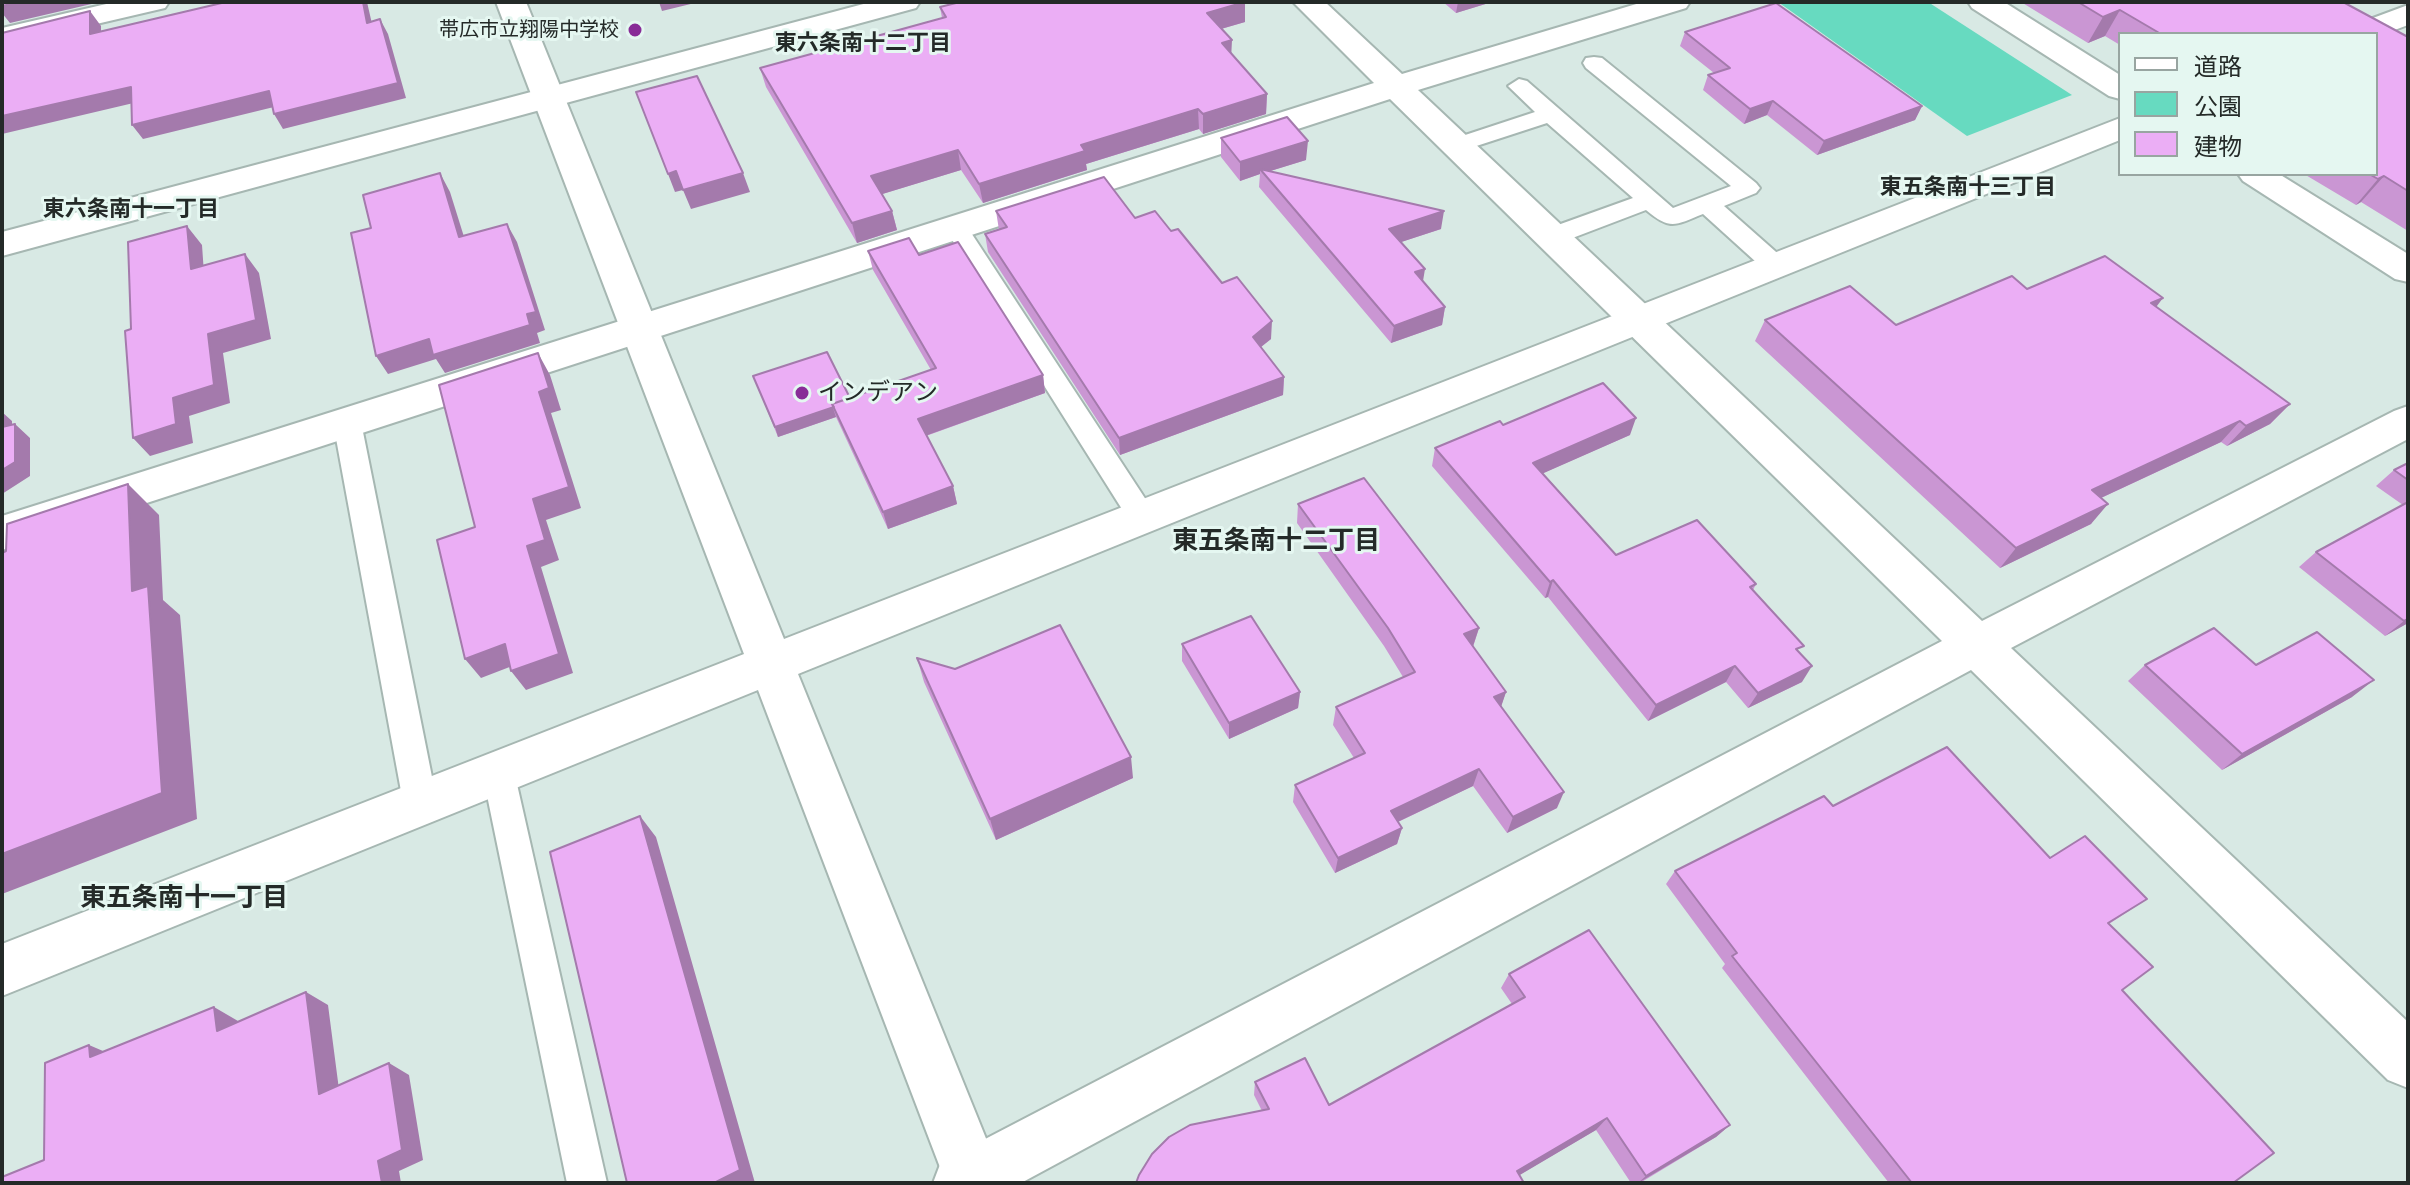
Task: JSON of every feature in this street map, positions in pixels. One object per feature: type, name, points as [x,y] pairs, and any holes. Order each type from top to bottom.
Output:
[{"type":"street","points":[[2,37],[154,2]]},
{"type":"street","points":[[511,2],[771,662],[970,1181],[1976,645],[2408,421]]},
{"type":"street","points":[[2,244],[905,2]]},
{"type":"street","points":[[1308,2],[2408,1060]]},
{"type":"street","points":[[2,533],[1397,86],[1675,2]]},
{"type":"street","points":[[1983,2],[2118,88]]},
{"type":"street","points":[[2362,32],[2408,14]]},
{"type":"street","points":[[2,970],[2118,129]]},
{"type":"street","points":[[2258,176],[2408,270]]},
{"type":"lane","points":[[1519,86],[1670,218],[1748,188],[1594,63]]},
{"type":"lane","points":[[1458,145],[1551,114]]},
{"type":"lane","points":[[1553,236],[1650,200]]},
{"type":"lane","points":[[1707,204],[1775,265]]},
{"type":"lane","points":[[956,227],[1142,517]]},
{"type":"lane","points":[[347,422],[420,802]]},
{"type":"lane","points":[[498,771],[587,1183]]},
{"type":"green space","points":[[1778,2],[1928,2],[2072,95],[1967,136]]},
{"type":"building","points":[[226,2],[363,2],[367,23],[380,19],[398,83],[274,114],[269,91],[132,125],[131,87],[2,116],[2,33],[90,11],[90,34]]},
{"type":"building","points":[[960,2],[1245,2],[1207,13],[1232,40],[1222,43],[1267,94],[1203,114],[1198,109],[1081,145],[1085,151],[979,184],[958,150],[871,176],[892,211],[852,223],[760,68],[946,17],[940,7]]},
{"type":"building","points":[[2078,2],[2343,2],[2408,37],[2408,191],[2384,176],[2378,179],[2373,176],[2378,176],[2378,32],[2158,32],[2120,10],[2103,17]]},
{"type":"building","points":[[1776,3],[1922,106],[1824,141],[1773,101],[1750,109],[1708,75],[1730,68],[1685,32]]},
{"type":"building","points":[[697,76],[743,173],[683,190],[676,171],[668,174],[636,92]]},
{"type":"building","points":[[1287,117],[1308,141],[1240,162],[1221,138]]},
{"type":"building","points":[[1260,169],[1444,211],[1389,229],[1425,269],[1415,272],[1445,307],[1394,326]]},
{"type":"building","points":[[440,173],[459,237],[507,224],[536,312],[527,314],[530,325],[433,355],[429,339],[376,356],[351,233],[371,228],[363,195]]},
{"type":"building","points":[[1104,177],[1135,218],[1155,211],[1171,231],[1178,229],[1222,283],[1237,277],[1272,321],[1253,337],[1284,377],[1119,438],[985,234],[1007,227],[996,211]]},
{"type":"building","points":[[187,226],[191,269],[245,254],[256,320],[208,334],[214,385],[173,398],[176,424],[133,438],[125,331],[131,329],[128,242]]},
{"type":"building","points":[[909,238],[919,255],[958,242],[1043,375],[918,419],[953,486],[883,512],[832,404],[936,368],[868,251]]},
{"type":"building","points":[[2105,256],[2163,298],[2151,303],[2290,404],[2246,426],[2240,421],[2092,490],[2108,504],[2016,548],[1765,320],[1850,286],[1896,325],[2012,276],[2027,289]]},
{"type":"building","name":"インデアン","points":[[827,352],[850,398],[832,404],[834,407],[775,427],[753,376]]},
{"type":"building","points":[[538,353],[549,388],[539,392],[569,487],[533,499],[545,540],[527,546],[559,654],[511,671],[505,644],[465,659],[437,540],[475,527],[439,385]]},
{"type":"building","points":[[1603,383],[1636,418],[1533,463],[1616,555],[1697,520],[1756,584],[1750,587],[1804,646],[1796,649],[1812,666],[1758,693],[1735,666],[1656,705],[1553,580],[1550,582],[1435,448],[1500,421],[1503,425]]},
{"type":"building","points":[[15,424],[15,462],[2,470],[2,427]]},
{"type":"building","points":[[2408,463],[2408,480],[2394,470]]},
{"type":"building","points":[[1364,478],[1479,628],[1464,634],[1506,692],[1494,697],[1564,792],[1513,817],[1479,769],[1391,811],[1402,828],[1338,858],[1295,785],[1365,753],[1336,707],[1415,672],[1388,628],[1298,504]]},
{"type":"building","points":[[128,484],[132,591],[148,586],[162,793],[2,854],[2,553],[6,551],[7,524]]},
{"type":"building","points":[[2408,502],[2408,619],[2404,621],[2316,552]]},
{"type":"building","points":[[1251,616],[1300,692],[1229,723],[1182,644]]},
{"type":"building","points":[[1060,625],[1131,757],[990,819],[917,658],[955,669]]},
{"type":"building","points":[[2214,628],[2256,665],[2317,632],[2374,680],[2242,754],[2145,665]]},
{"type":"building","points":[[1947,747],[2050,858],[2085,836],[2147,899],[2108,923],[2153,967],[2122,990],[2274,1153],[2233,1183],[1912,1183],[1732,956],[1737,953],[1675,871],[1824,796],[1833,806]]},
{"type":"building","points":[[640,816],[740,1170],[714,1183],[627,1183],[550,852]]},
{"type":"building","points":[[1589,930],[1730,1125],[1646,1176],[1607,1118],[1517,1171],[1524,1183],[1136,1183],[1152,1154],[1169,1137],[1190,1125],[1269,1109],[1255,1082],[1305,1058],[1329,1105],[1525,997],[1509,974]]},
{"type":"building","points":[[306,992],[319,1094],[389,1063],[402,1150],[378,1161],[382,1183],[2,1183],[2,1177],[44,1160],[45,1063],[89,1045],[90,1057],[214,1007],[217,1031]]},
{"type":"place","name":"帯広市立翔陽中学校","points":[[635,30]]},
{"type":"place","name":"インデアン","points":[[802,393]]},
{"type":"district","name":"東六条南十二丁目","points":[[863,44]]},
{"type":"district","name":"東五条南十三丁目","points":[[1968,188]]},
{"type":"district","name":"東六条南十一丁目","points":[[131,210]]},
{"type":"district","name":"東五条南十二丁目","points":[[1276,542]]},
{"type":"district","name":"東五条南十一丁目","points":[[184,899]]}]
